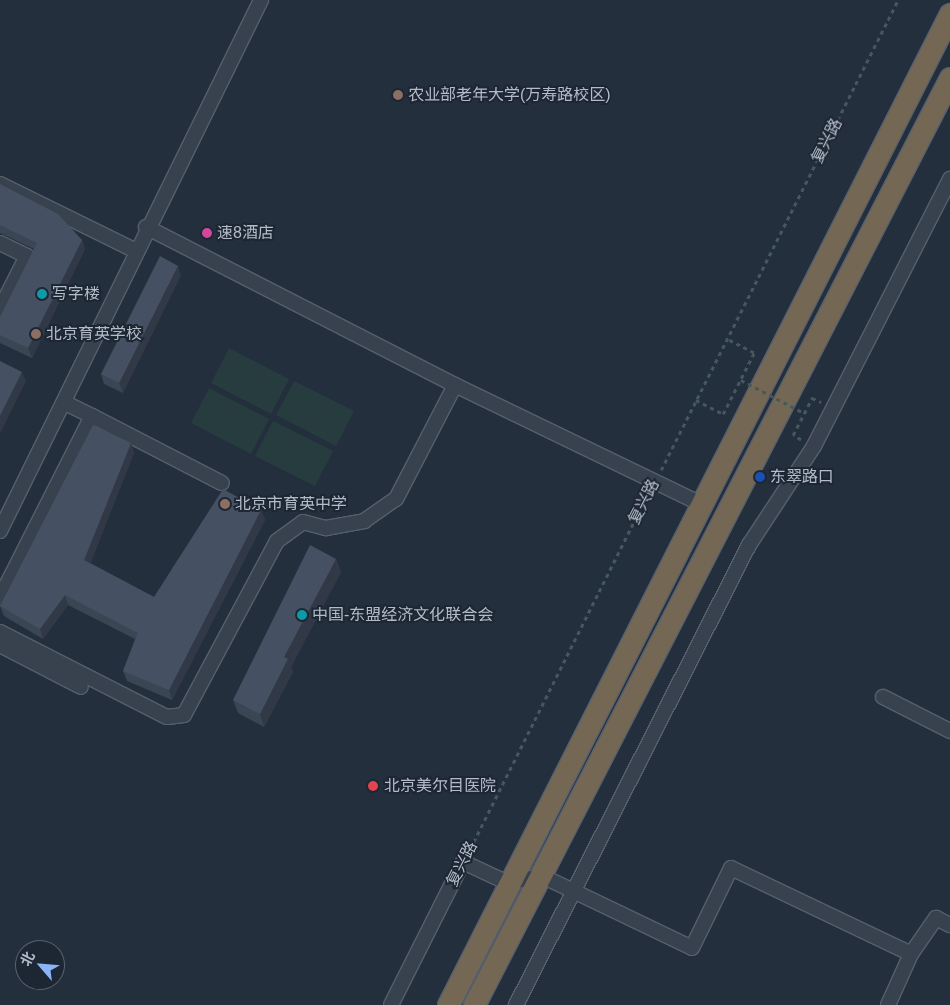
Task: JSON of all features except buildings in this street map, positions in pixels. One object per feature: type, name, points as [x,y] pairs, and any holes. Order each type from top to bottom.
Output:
[{"type":"highway","points":[[448,1005],[508,883],[950,14]]},
{"type":"highway","points":[[474,1005],[542,876],[950,78]]},
{"type":"street","points":[[0,531],[65,403],[146,227],[261,0]]},
{"type":"street","points":[[516,1005],[749,545],[814,446],[950,179]]},
{"type":"street","points":[[0,184],[136,251]]},
{"type":"street","points":[[146,227],[455,385],[701,504]]},
{"type":"street","points":[[0,243],[27,256],[0,309]]},
{"type":"street","points":[[0,632],[167,717],[184,715],[277,541],[303,522],[326,528],[364,521],[396,499],[455,385]]},
{"type":"street","points":[[65,403],[222,483]]},
{"type":"street","points":[[0,598],[92,416]]},
{"type":"street","points":[[0,646],[81,687]]},
{"type":"street","points":[[884,698],[950,731]]},
{"type":"street","points":[[463,862],[508,883],[542,876],[692,948],[731,868],[911,954]]},
{"type":"street","name":"复兴路","points":[[392,1005],[463,862]]},
{"type":"street","points":[[888,1005],[911,954],[936,918],[950,925]]},
{"type":"path","name":"复兴路","points":[[463,862],[898,0]]},
{"type":"path","points":[[696,400],[724,414],[754,354],[726,339]]},
{"type":"path","points":[[741,380],[804,413]]},
{"type":"path","points":[[793,436],[812,398]]},
{"type":"green space","points":[[229,348],[289,379],[271,414],[211,383]]},
{"type":"green space","points":[[294,381],[354,411],[336,446],[276,415]]},
{"type":"green space","points":[[209,388],[269,419],[251,454],[191,423]]},
{"type":"green space","points":[[273,421],[333,451],[315,486],[255,456]]},
{"type":"place","name":"农业部老年大学(万寿路校区)","points":[[398,95]]},
{"type":"place","name":"速8酒店","points":[[207,233]]},
{"type":"place","name":"写字楼","points":[[42,294]]},
{"type":"place","name":"北京育英学校","points":[[36,334]]},
{"type":"place","name":"东翠路口","points":[[760,477]]},
{"type":"place","name":"北京市育英中学","points":[[225,504]]},
{"type":"place","name":"中国-东盟经济文化联合会","points":[[302,615]]},
{"type":"place","name":"北京美尔目医院","points":[[373,786]]}]
